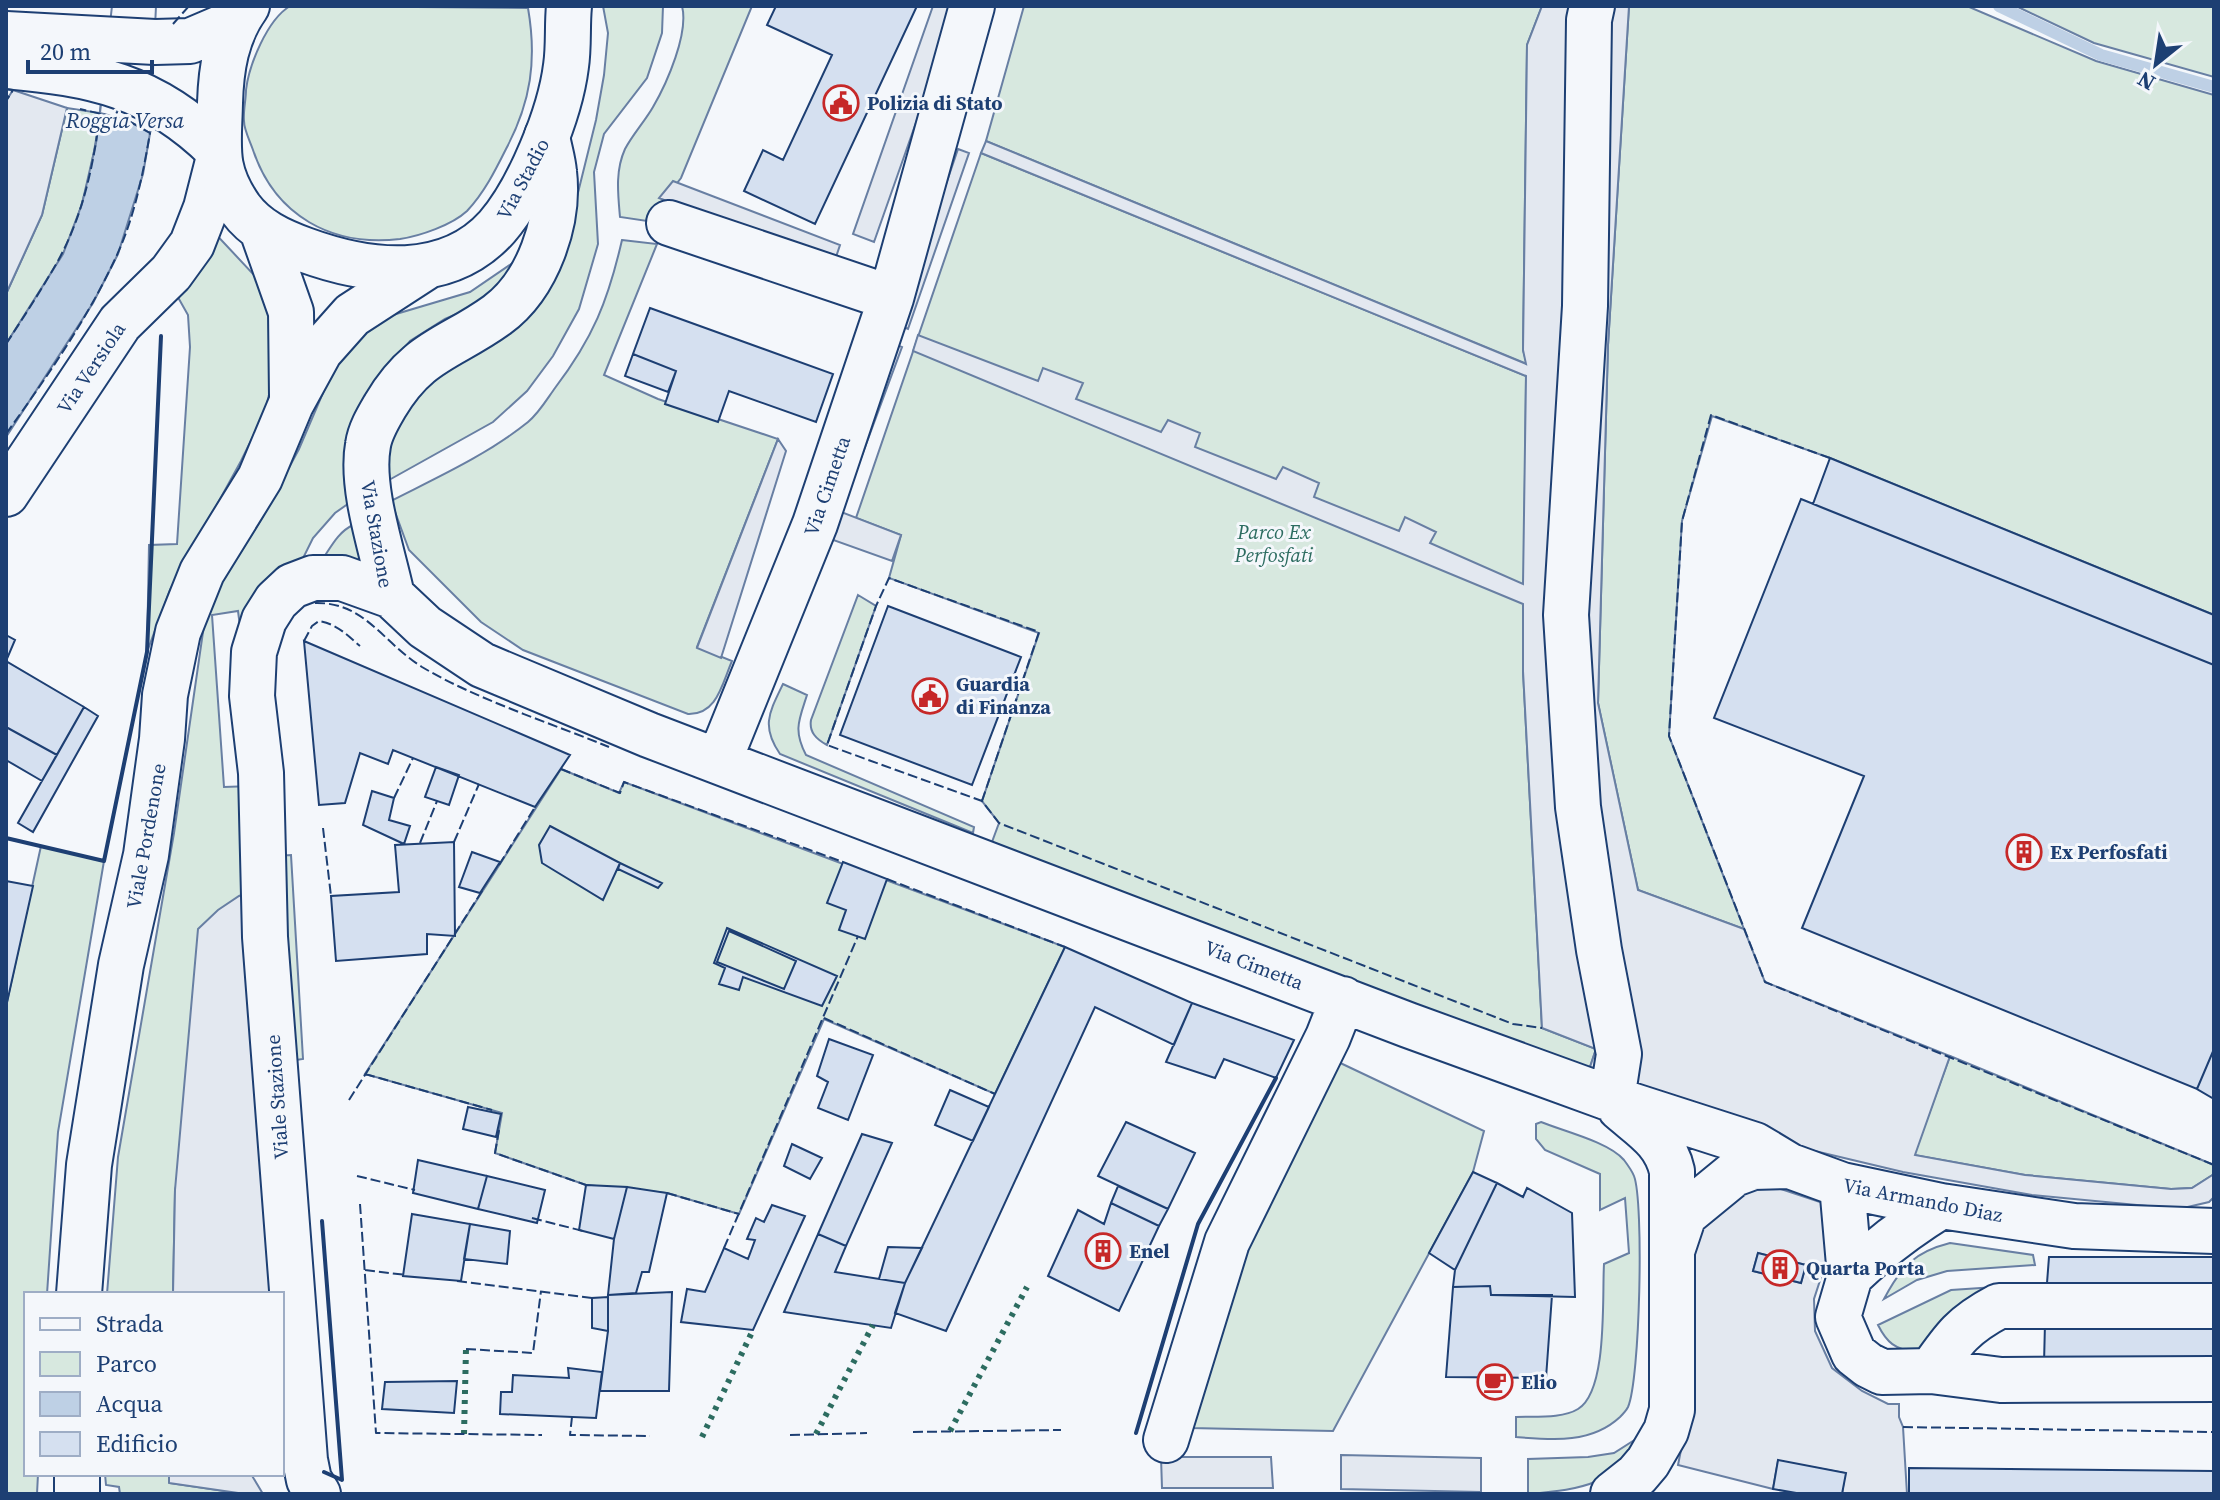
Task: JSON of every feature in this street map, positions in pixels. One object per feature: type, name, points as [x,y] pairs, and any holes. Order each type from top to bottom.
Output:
[{"type":"street","name":"Via Cimetta","points":[[719,761],[815,524],[891,298],[972,6]]},
{"type":"street","points":[[1592,6],[1589,20],[1585,306],[1566,615],[1578,807],[1599,950],[1619,1054],[1615,1080],[1606,1097]]},
{"type":"street","name":"Via Stadio","points":[[239,13],[219,84],[217,155],[240,207],[262,230],[288,244],[349,264],[385,270],[426,267],[468,250],[492,232],[516,199],[547,136],[565,77],[569,43],[566,10]]},
{"type":"street","points":[[6,34],[190,41],[239,13]]},
{"type":"street","points":[[6,66],[74,73],[122,85],[193,125],[217,155]]},
{"type":"street","name":"Via Stazione","points":[[392,596],[367,477],[368,443],[385,405],[416,365],[497,315],[516,298],[531,277],[550,230],[554,201],[555,173],[547,136]]},
{"type":"street","name":"Via Versiola","points":[[6,494],[120,323],[171,273],[187,251],[206,208],[217,155]]},
{"type":"street","points":[[669,223],[891,298]]},
{"type":"street","name":"Viale Pordenone","points":[[262,230],[291,312],[291,404]]},
{"type":"street","name":"Viale Pordenone","points":[[79,1292],[89,1165],[121,965],[146,855],[166,686],[178,632],[202,572],[260,478],[291,404],[320,351],[352,315],[426,267]]},
{"type":"street","name":"Via Stazione","points":[[252,696],[254,652],[261,627],[276,601],[292,586],[326,576],[358,582],[392,596]]},
{"type":"street","name":"Via Cimetta","points":[[392,596],[425,627],[482,665],[524,684],[1343,999],[1606,1097],[1755,1145],[1790,1166]]},
{"type":"street","name":"Viale Stazione","points":[[252,696],[261,773],[265,937],[305,1460],[309,1480],[318,1494]]},
{"type":"street","points":[[1166,1440],[1227,1242],[1328,1037],[1343,999]]},
{"type":"street","name":"Via Armando Diaz","points":[[1606,1097],[1655,1137],[1668,1154],[1672,1171],[1672,1410],[1666,1431],[1648,1462],[1619,1492]]},
{"type":"street","name":"Via Armando Diaz","points":[[1673,1248],[1684,1215],[1734,1174],[1753,1167],[1790,1166],[1842,1185],[1941,1206],[2074,1226],[2214,1231]]},
{"type":"street","points":[[1842,1185],[1850,1276],[1838,1317],[1854,1354],[1882,1372],[1931,1371],[2001,1380],[2214,1379]]},
{"type":"street","points":[[1850,1276],[1879,1248],[1941,1206]]},
{"type":"street","points":[[1931,1371],[1956,1334],[1975,1318],[1999,1306],[2214,1306]]},
{"type":"green space","points":[[290,6],[528,8],[532,63],[521,114],[493,174],[467,211],[426,233],[400,239],[351,238],[309,222],[276,193],[253,150],[245,128],[244,113],[255,56],[274,22]]},
{"type":"green space","points":[[603,6],[663,6],[662,33],[647,78],[604,134],[594,172],[598,244],[579,309],[553,356],[527,391],[493,422],[389,480],[386,456],[402,411],[568,233],[604,75],[608,33]]},
{"type":"green space","points":[[682,6],[752,6],[681,178],[647,221],[620,217],[618,183],[622,157],[653,107],[670,72],[680,43]]},
{"type":"green space","points":[[1024,6],[1542,6],[1527,45],[1523,350],[1527,364],[986,141]]},
{"type":"green space","points":[[1629,6],[1967,6],[2096,61],[2214,95],[2214,615],[1830,458],[1712,416],[1682,521],[1669,736],[1744,929],[1638,890],[1598,703],[1608,345]]},
{"type":"green space","points":[[2016,6],[2214,6],[2214,77],[2094,43]]},
{"type":"green space","points":[[67,108],[100,113],[87,184],[64,252],[7,343],[6,294],[42,215]]},
{"type":"green space","name":"Parco Ex Perfosfati","points":[[981,153],[1526,376],[1523,671],[1542,1028],[1596,1049],[1588,1073],[992,842],[999,823],[982,801],[1039,633],[889,578],[901,535],[856,518]]},
{"type":"green space","points":[[210,228],[255,276],[274,306],[274,373],[265,412],[170,590],[147,652],[149,545],[177,544],[190,347],[188,315],[175,292]]},
{"type":"green space","points":[[622,240],[657,244],[604,375],[658,399],[778,439],[697,647],[732,661],[712,704],[698,713],[688,714],[523,650],[481,622],[409,550],[391,501],[479,455],[536,414],[580,352],[598,318]]},
{"type":"green space","points":[[517,260],[490,300],[445,319],[410,341],[379,382],[352,501],[335,513],[313,538],[246,673],[238,611],[212,615],[224,787],[252,786],[259,889],[175,1190],[173,1292],[107,1292],[118,1157],[174,833],[205,618],[217,590],[262,518],[299,449],[337,360],[357,336],[386,317],[470,292]]},
{"type":"green space","points":[[353,525],[376,567],[322,560],[339,536]]},
{"type":"green space","points":[[858,595],[876,606],[827,745],[814,735],[811,720]]},
{"type":"green space","points":[[783,684],[807,695],[798,732],[806,755],[974,827],[973,833],[780,754],[770,735],[769,719]]},
{"type":"green space","points":[[561,769],[619,793],[624,782],[1065,947],[995,1094],[824,1019],[739,1214],[667,1193],[586,1185],[495,1153],[502,1113],[365,1074]]},
{"type":"green space","points":[[41,846],[104,861],[58,1132],[47,1292],[24,1292],[24,1476],[38,1476],[37,1494],[6,1494],[6,1006]]},
{"type":"green space","points":[[291,855],[303,1059],[289,1061],[276,856]]},
{"type":"green space","points":[[1950,1056],[2214,1165],[2214,1174],[2192,1188],[2171,1189],[2025,1175],[1914,1155]]},
{"type":"green space","points":[[1334,1060],[1484,1131],[1473,1172],[1333,1431],[1191,1428],[1240,1245]]},
{"type":"green space","points":[[1541,1122],[1597,1142],[1617,1154],[1633,1174],[1637,1192],[1640,1253],[1638,1329],[1628,1407],[1609,1426],[1571,1438],[1516,1437],[1516,1417],[1564,1414],[1578,1409],[1588,1399],[1602,1342],[1604,1264],[1629,1253],[1625,1198],[1600,1210],[1600,1174],[1545,1150],[1536,1139],[1536,1124]]},
{"type":"green space","points":[[1950,1243],[2033,1255],[2035,1265],[1947,1271],[1917,1280],[1884,1299],[1910,1262],[1927,1251]]},
{"type":"green space","points":[[2011,1286],[1915,1352],[1892,1344],[1878,1325],[1951,1290]]},
{"type":"green space","points":[[1647,1432],[1636,1450],[1611,1474],[1566,1490],[1528,1494],[1528,1459],[1614,1453]]},
{"type":"green space","points":[[105,1476],[169,1476],[170,1483],[245,1494],[120,1494],[119,1487],[106,1485]]},
{"type":"shaded area","points":[[933,6],[957,6],[874,242],[853,234]]},
{"type":"shaded area","points":[[1542,6],[1629,6],[1608,345],[1598,703],[1638,890],[1744,929],[1765,982],[1950,1056],[1915,1155],[2025,1175],[2171,1189],[2192,1188],[2214,1174],[2214,1197],[2209,1202],[2179,1209],[2032,1195],[1903,1172],[1798,1147],[1588,1073],[1596,1049],[1542,1028],[1523,671],[1523,604],[913,351],[918,335],[1038,381],[1043,368],[1083,383],[1076,399],[1161,432],[1168,420],[1200,433],[1195,447],[1276,479],[1283,467],[1319,483],[1314,497],[1399,531],[1405,517],[1436,532],[1430,543],[1523,584],[1526,376],[981,153],[986,141],[1526,364],[1523,350],[1527,45]]},
{"type":"shaded area","points":[[13,90],[67,108],[42,215],[6,294],[6,101]]},
{"type":"shaded area","points":[[958,149],[969,153],[908,329],[898,325]]},
{"type":"shaded area","points":[[673,181],[840,245],[833,266],[659,198]]},
{"type":"shaded area","points":[[891,343],[902,347],[841,512],[901,535],[892,561],[822,536]]},
{"type":"shaded area","points":[[778,439],[786,451],[721,658],[697,648]]},
{"type":"shaded area","points":[[259,889],[281,1292],[173,1292],[175,1190],[198,929],[239,896]]},
{"type":"shaded area","points":[[1765,1186],[1826,1204],[1828,1256],[1814,1299],[1815,1331],[1832,1368],[1862,1391],[1888,1404],[1899,1404],[1907,1494],[1842,1494],[1845,1473],[1778,1461],[1773,1489],[1678,1465],[1688,1415],[1689,1250],[1698,1228],[1731,1195]],"holes":[[[1758,1253],[1806,1265],[1801,1283],[1753,1271]]]},
{"type":"shaded area","points":[[1341,1455],[1481,1458],[1481,1492],[1341,1489]]},
{"type":"shaded area","points":[[1161,1457],[1271,1457],[1273,1488],[1162,1488]]},
{"type":"shaded area","points":[[169,1476],[252,1476],[263,1494],[245,1494],[169,1483]]},
{"type":"water","name":"Roggia Versa","points":[[113,6],[152,122],[143,174],[118,254],[93,303],[6,437],[6,344],[63,254],[82,204],[96,143]]},
{"type":"pier","points":[[112,6],[156,6],[150,133],[127,120],[100,113]]},
{"type":"building","name":"Polizia di Stato","points":[[776,6],[917,6],[815,224],[744,191],[763,150],[783,160],[832,55],[767,25]]},
{"type":"building","points":[[650,308],[833,374],[816,422],[729,391],[718,422],[665,404],[676,371],[633,354]]},
{"type":"building","points":[[633,354],[676,371],[668,392],[625,376]]},
{"type":"building","points":[[1830,458],[2214,615],[2214,665],[1813,504]]},
{"type":"building","name":"Ex Perfosfati","points":[[1801,499],[2214,665],[2214,1049],[2197,1089],[1802,928],[1864,776],[1714,718]]},
{"type":"building","name":"Guardia di Finanza","points":[[888,606],[1021,657],[972,785],[840,735]]},
{"type":"building","points":[[6,635],[15,640],[6,661]]},
{"type":"building","points":[[304,641],[570,755],[535,807],[393,750],[388,764],[360,753],[345,803],[319,805]]},
{"type":"building","points":[[6,661],[84,707],[57,755],[6,727]]},
{"type":"building","points":[[84,707],[98,716],[33,832],[18,823]]},
{"type":"building","points":[[6,727],[57,755],[42,781],[6,760]]},
{"type":"building","points":[[436,767],[459,775],[449,805],[425,797]]},
{"type":"building","points":[[372,791],[394,798],[389,820],[410,826],[404,844],[363,825]]},
{"type":"building","points":[[550,826],[620,863],[603,900],[542,863],[539,845]]},
{"type":"building","points":[[454,842],[455,936],[427,934],[427,954],[336,961],[331,896],[399,892],[395,845]]},
{"type":"building","points":[[472,852],[500,862],[480,893],[459,887]]},
{"type":"building","points":[[843,862],[887,879],[865,939],[839,930],[846,910],[827,903]]},
{"type":"building","points":[[620,863],[662,883],[658,888],[618,869]]},
{"type":"building","points":[[6,881],[33,886],[6,1007]]},
{"type":"building","points":[[727,928],[837,976],[822,1006],[743,977],[739,990],[719,984],[725,968],[714,963]],"holes":[[[729,931],[796,961],[784,989],[717,962]]]},
{"type":"building","points":[[1065,947],[1192,1003],[1174,1045],[1095,1007],[946,1331],[895,1313],[905,1283]]},
{"type":"building","points":[[1192,1003],[1294,1040],[1276,1078],[1224,1059],[1215,1078],[1166,1062]]},
{"type":"building","points":[[829,1039],[873,1055],[848,1120],[818,1108],[828,1082],[817,1076]]},
{"type":"building","points":[[2214,1049],[2214,1099],[2197,1089]]},
{"type":"building","points":[[950,1090],[989,1107],[973,1141],[935,1125]]},
{"type":"building","points":[[468,1107],[501,1114],[496,1137],[463,1129]]},
{"type":"building","points":[[1126,1122],[1195,1153],[1168,1209],[1098,1176]]},
{"type":"building","points":[[862,1134],[892,1143],[846,1246],[818,1234]]},
{"type":"building","points":[[792,1144],[822,1158],[810,1179],[784,1166]]},
{"type":"building","points":[[418,1160],[487,1176],[478,1209],[413,1193]]},
{"type":"building","points":[[1473,1172],[1497,1183],[1455,1270],[1429,1253]]},
{"type":"building","points":[[487,1176],[545,1190],[537,1223],[478,1209]]},
{"type":"building","points":[[1497,1183],[1523,1197],[1527,1188],[1572,1213],[1575,1297],[1491,1295],[1490,1286],[1453,1287],[1455,1270]]},
{"type":"building","points":[[586,1185],[627,1187],[614,1239],[579,1230]]},
{"type":"building","points":[[1118,1186],[1168,1209],[1159,1226],[1111,1203]]},
{"type":"building","points":[[627,1187],[667,1193],[649,1272],[642,1272],[636,1293],[608,1295],[614,1239]]},
{"type":"building","name":"Enel","points":[[1111,1203],[1159,1226],[1119,1311],[1048,1276],[1078,1210],[1104,1224]]},
{"type":"building","points":[[772,1205],[805,1216],[753,1330],[681,1322],[687,1289],[705,1292],[724,1248],[748,1259],[755,1240],[747,1239],[756,1218],[764,1222]]},
{"type":"building","points":[[412,1214],[470,1224],[461,1281],[403,1276]]},
{"type":"building","points":[[470,1224],[510,1231],[507,1264],[464,1259]]},
{"type":"building","points":[[818,1234],[846,1246],[835,1272],[905,1283],[891,1328],[784,1312]]},
{"type":"building","points":[[888,1247],[922,1248],[905,1283],[879,1279]]},
{"type":"building","name":"Quarta Porta","points":[[1758,1253],[1806,1265],[1801,1283],[1753,1271]]},
{"type":"building","points":[[2049,1257],[2214,1257],[2214,1295],[2046,1296]]},
{"type":"building","points":[[1490,1286],[1491,1295],[1552,1295],[1546,1378],[1446,1377],[1453,1287]]},
{"type":"building","points":[[672,1292],[669,1391],[600,1391],[608,1331],[608,1295]]},
{"type":"building","points":[[608,1297],[608,1331],[592,1328],[592,1298]]},
{"type":"building","points":[[2045,1323],[2214,1323],[2214,1364],[2044,1364]]},
{"type":"building","points":[[568,1368],[602,1372],[596,1418],[500,1414],[501,1392],[512,1392],[513,1375],[569,1378]]},
{"type":"building","points":[[457,1381],[454,1413],[382,1409],[385,1382]]},
{"type":"building","points":[[1778,1460],[1846,1473],[1842,1494],[1802,1494],[1773,1489]]},
{"type":"building","points":[[1909,1468],[2214,1471],[2214,1494],[1909,1493]]},
{"type":"waterway","points":[[1999,6],[2101,55],[2214,87]]},
{"type":"hedge","points":[[950,1431],[1027,1287]]},
{"type":"hedge","points":[[816,1434],[873,1325]]},
{"type":"hedge","points":[[702,1437],[753,1330]]},
{"type":"hedge","points":[[464,1434],[466,1349]]},
{"type":"fence","points":[[173,24],[189,6]]},
{"type":"fence","points":[[6,89],[13,90],[6,101]]},
{"type":"fence","points":[[6,434],[65,348],[105,280],[128,227],[141,180],[150,133],[127,120],[80,109]]},
{"type":"fence","points":[[6,344],[55,266],[73,230],[90,172],[100,113]]},
{"type":"fence","points":[[1830,458],[1711,415],[1682,521],[1669,736],[1765,982],[2214,1165]]},
{"type":"fence","points":[[982,801],[1039,632],[889,578],[876,606],[827,745],[982,801],[999,823],[1513,1024],[1542,1028]]},
{"type":"fence","points":[[315,603],[332,604],[360,616],[408,657],[444,679],[609,747]]},
{"type":"fence","points":[[304,641],[312,626],[319,621],[336,627],[360,646]]},
{"type":"fence","points":[[394,798],[413,758]]},
{"type":"fence","points":[[561,769],[620,793],[624,782],[843,862]]},
{"type":"fence","points":[[454,842],[479,784]]},
{"type":"fence","points":[[420,843],[437,801]]},
{"type":"fence","points":[[499,865],[535,807]]},
{"type":"fence","points":[[323,828],[331,896]]},
{"type":"fence","points":[[887,879],[1065,947]]},
{"type":"fence","points":[[349,1100],[484,888]]},
{"type":"fence","points":[[724,1248],[858,936]]},
{"type":"fence","points":[[824,1018],[995,1094]]},
{"type":"fence","points":[[365,1074],[492,1110]]},
{"type":"fence","points":[[499,1130],[495,1153],[586,1185]]},
{"type":"fence","points":[[357,1176],[415,1190]]},
{"type":"fence","points":[[667,1193],[739,1214]]},
{"type":"fence","points":[[360,1204],[376,1433],[542,1435]]},
{"type":"fence","points":[[532,1218],[583,1231]]},
{"type":"fence","points":[[365,1270],[406,1275]]},
{"type":"fence","points":[[457,1281],[592,1298]]},
{"type":"fence","points":[[466,1349],[533,1353],[541,1291]]},
{"type":"fence","points":[[572,1417],[570,1435],[650,1436]]},
{"type":"fence","points":[[1903,1427],[2214,1432]]},
{"type":"fence","points":[[913,1432],[1061,1430]]},
{"type":"fence","points":[[790,1435],[867,1433]]},
{"type":"wall","points":[[6,838],[104,861],[147,652],[161,336]]},
{"type":"wall","points":[[1136,1433],[1198,1224],[1276,1078]]},
{"type":"wall","points":[[322,1221],[342,1480],[324,1472]]},
{"type":"place","name":"Polizia di Stato","points":[[841,103]]},
{"type":"place","name":"Guardia di Finanza","points":[[930,696]]},
{"type":"place","name":"Ex Perfosfati","points":[[2024,852]]},
{"type":"place","name":"Enel","points":[[1103,1251]]},
{"type":"place","name":"Quarta Porta","points":[[1780,1268]]},
{"type":"place","name":"Elio","points":[[1495,1382]]}]
